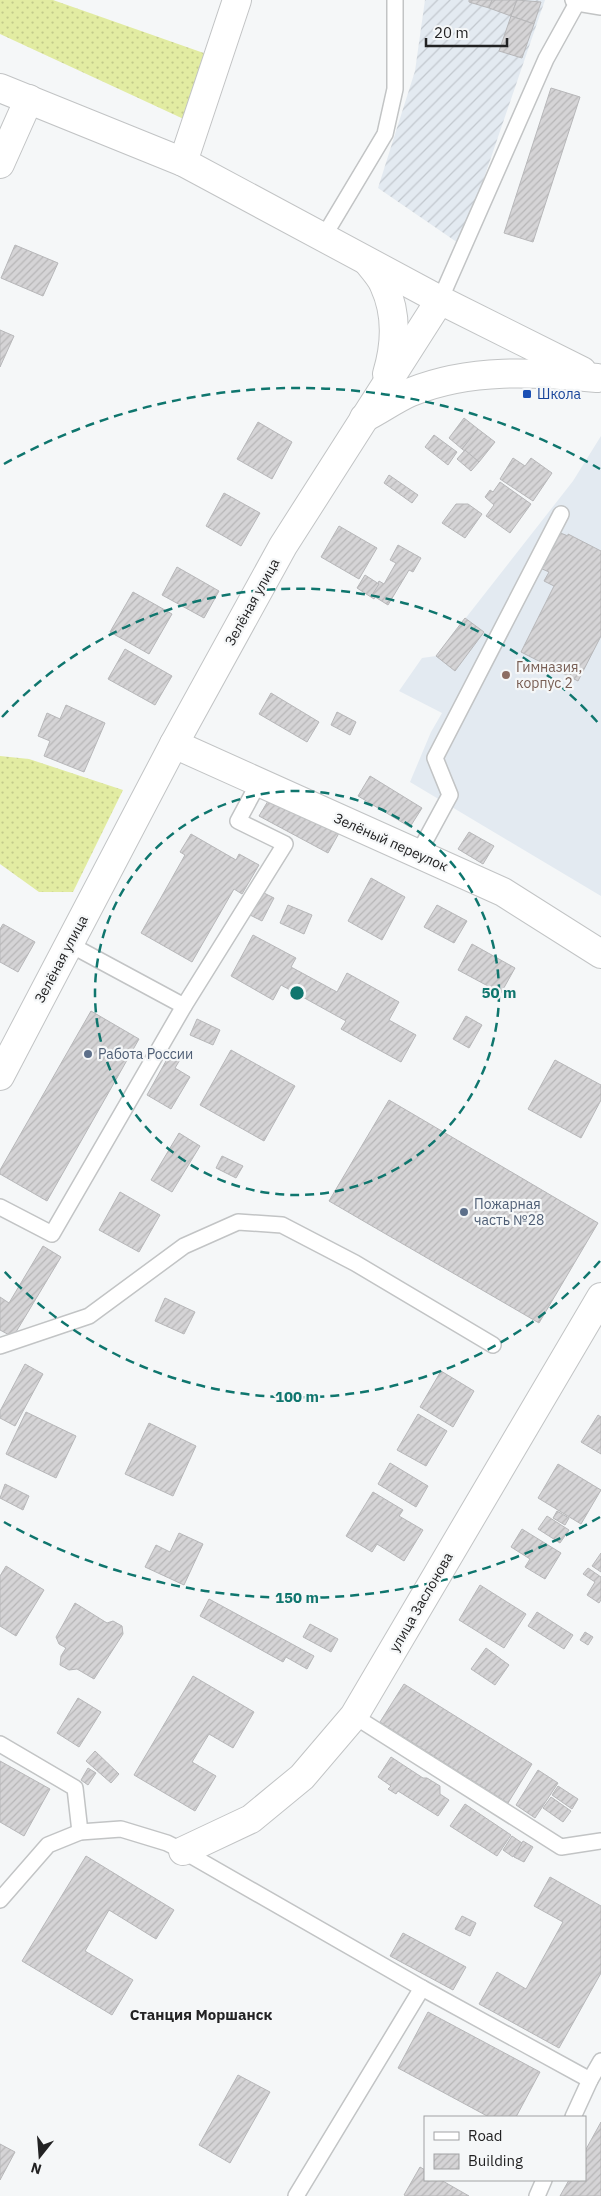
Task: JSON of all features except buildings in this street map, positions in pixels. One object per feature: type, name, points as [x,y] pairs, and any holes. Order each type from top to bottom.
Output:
[{"type":"street","points":[[183,162],[237,0]]},
{"type":"street","points":[[0,88],[183,162],[324,236],[440,300],[599,379]]},
{"type":"street","points":[[0,164],[29,99]]},
{"type":"street","points":[[364,258],[384,283],[392,308],[394,335],[392,356],[381,392]]},
{"type":"street","name":"Зелёная улица","points":[[0,1076],[174,744],[283,546],[440,300]]},
{"type":"street","points":[[364,418],[410,392],[450,380],[503,374],[548,374],[599,379]]},
{"type":"street","name":"Зелёный переулок","points":[[174,744],[503,892],[601,954]]},
{"type":"street","name":"улица Заслонова","points":[[183,1851],[250,1819],[302,1777],[354,1716],[601,1297]]},
{"type":"lane","points":[[324,236],[385,134],[395,89],[395,0]]},
{"type":"lane","points":[[440,300],[546,59],[575,1],[601,7]]},
{"type":"lane","points":[[418,854],[450,795],[435,758],[561,514]]},
{"type":"lane","points":[[0,1207],[52,1234],[184,1006],[284,844],[238,821],[259,782]]},
{"type":"lane","points":[[69,944],[184,1006]]},
{"type":"lane","points":[[0,1346],[89,1316],[184,1246],[238,1222],[282,1225],[355,1263],[493,1345]]},
{"type":"lane","points":[[354,1716],[561,1846],[601,1841]]},
{"type":"lane","points":[[0,1744],[75,1788],[80,1832]]},
{"type":"lane","points":[[0,1900],[48,1845],[80,1832],[121,1829],[183,1851],[422,1988],[590,2080]]},
{"type":"lane","points":[[296,2196],[422,1988]]},
{"type":"lane","points":[[573,2116],[601,2061]]},
{"type":"lane","points":[[537,2196],[544,2181]]},
{"type":"shaded area","points":[[425,0],[545,0],[461,245],[378,188],[415,71]]},
{"type":"shaded area","name":"Гимназия, корпус 2","points":[[601,436],[601,896],[410,782],[431,732],[442,713],[399,691],[422,658],[436,656],[573,481]]},
{"type":"green space","points":[[0,0],[53,0],[215,57],[188,121],[0,34]]},
{"type":"green space","points":[[0,756],[29,759],[123,790],[73,892],[39,892],[0,864]]},
{"type":"place","name":"Школа","points":[[527,394]]},
{"type":"place","name":"Гимназия, корпус 2","points":[[506,675]]},
{"type":"place","name":"Работа России","points":[[88,1054]]},
{"type":"place","name":"Пожарная часть №28","points":[[464,1212]]},
{"type":"district","name":"Станция Моршанск","points":[[201,2015]]}]
